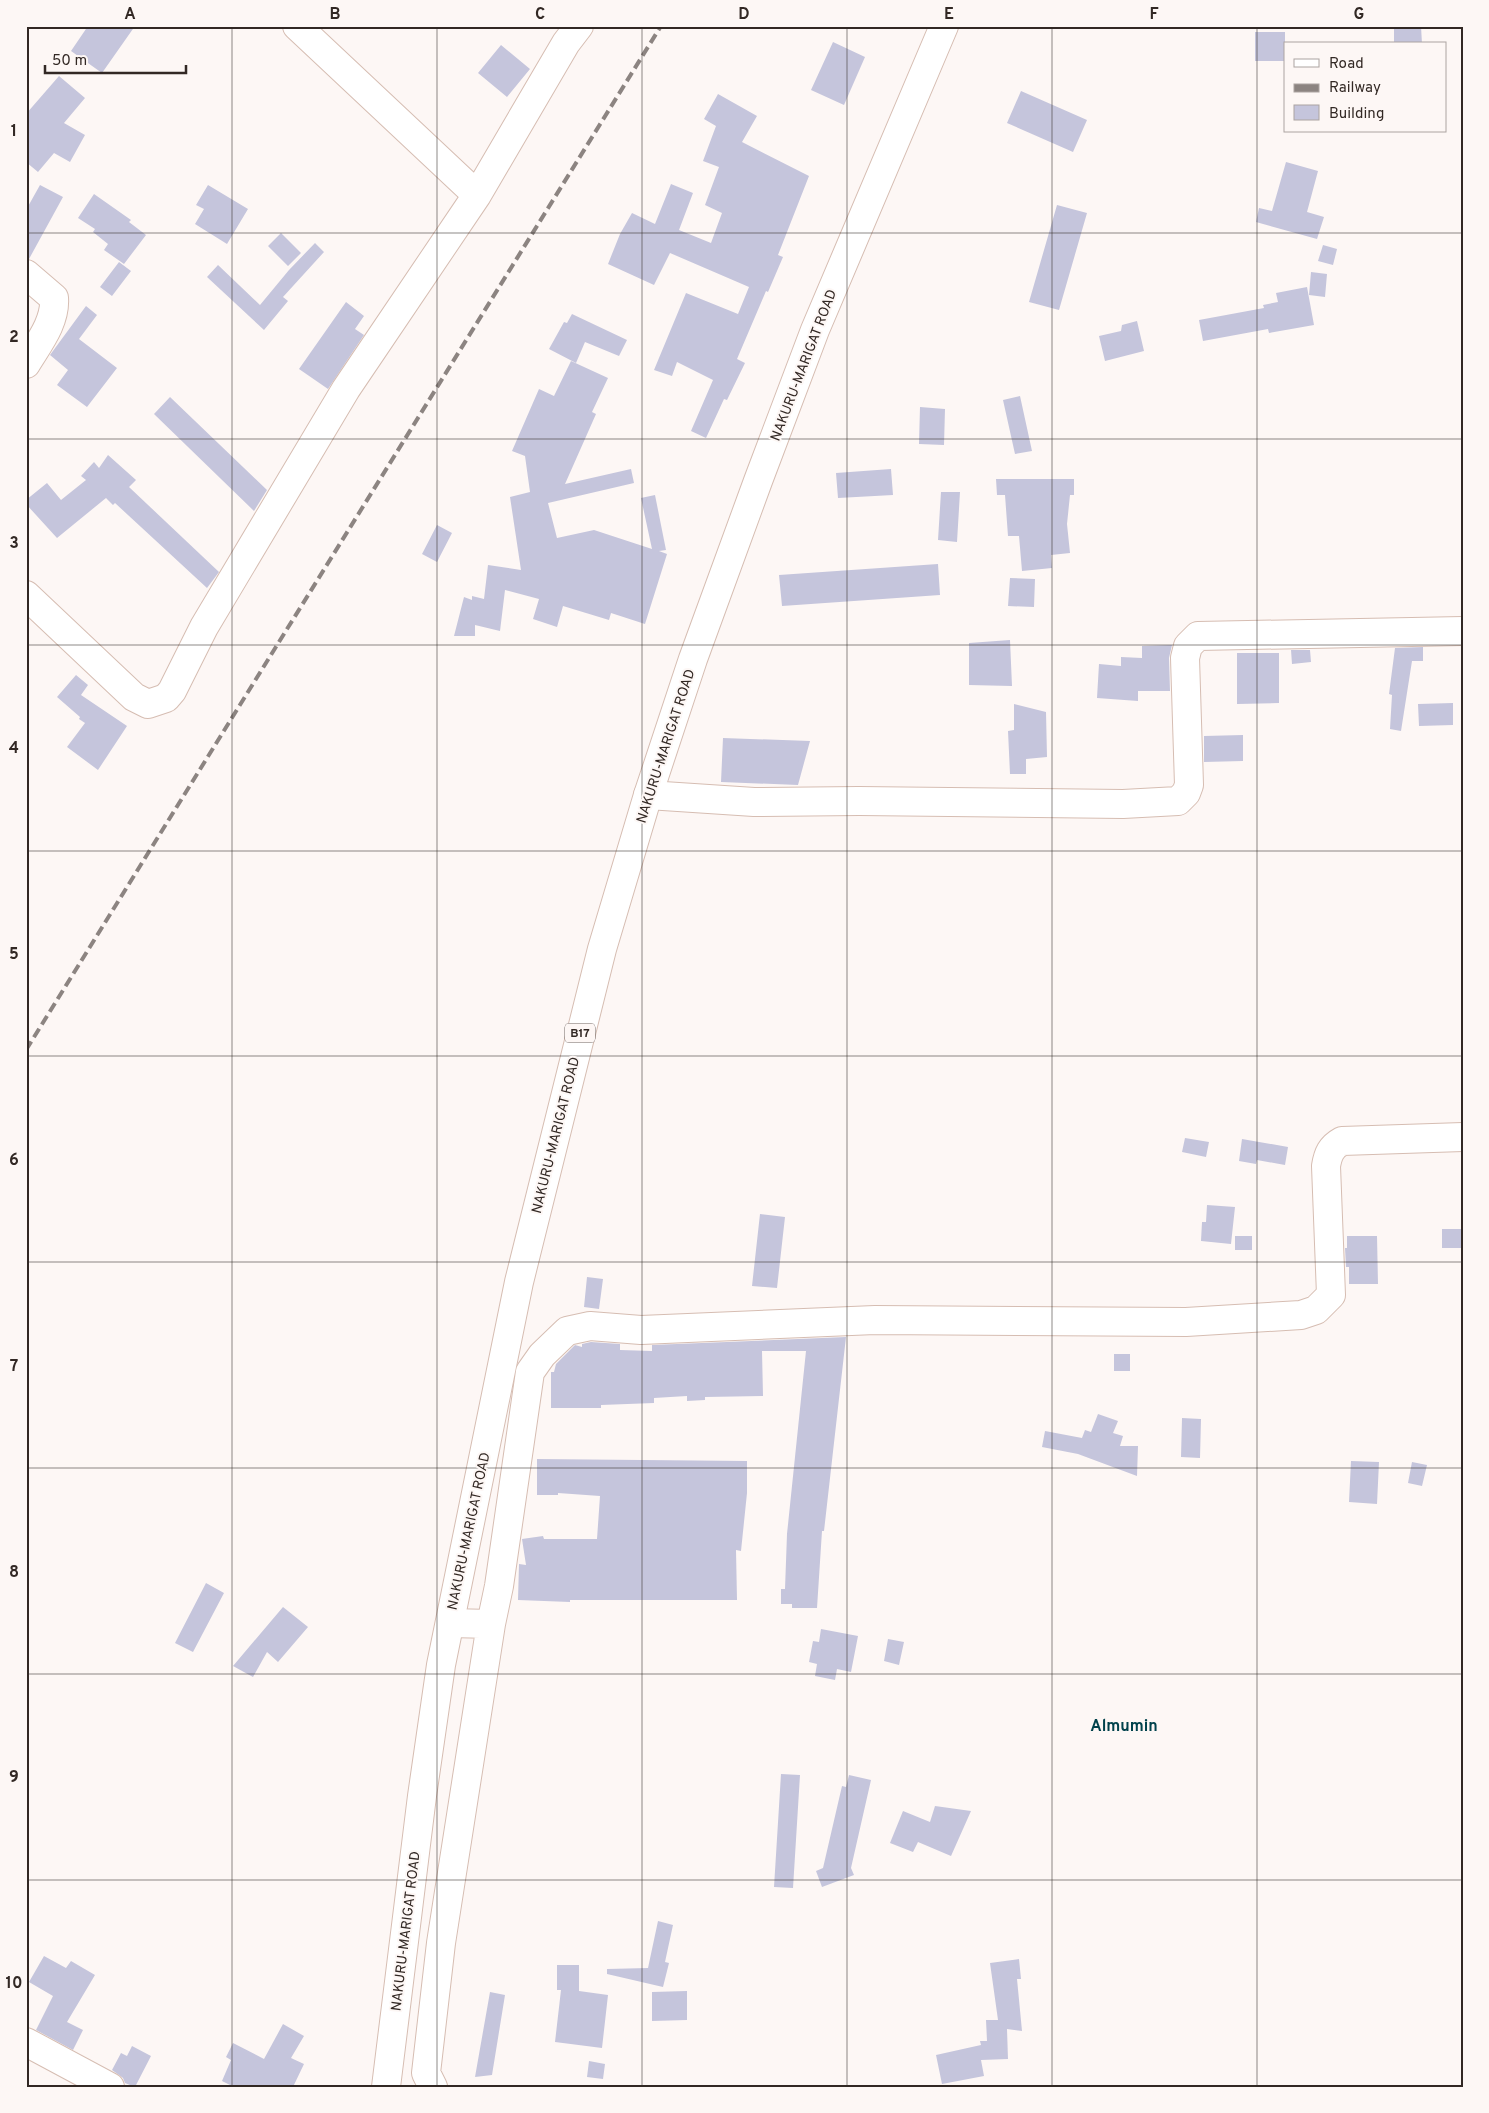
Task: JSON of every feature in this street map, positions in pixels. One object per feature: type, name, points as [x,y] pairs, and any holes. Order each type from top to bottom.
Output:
[{"type":"street","points":[[297,26],[477,196]]},
{"type":"street","name":"NAKURU-MARIGAT ROAD","points":[[386,2087],[422,1796],[450,1623],[519,1282],[602,949],[648,795],[692,659],[815,330],[944,26]]},
{"type":"street","points":[[26,596],[134,698],[148,704],[166,698],[172,691],[204,627],[346,389],[477,196],[564,32]]},
{"type":"street","points":[[26,274],[54,298],[55,308],[49,324],[26,364]]},
{"type":"street","points":[[648,795],[754,802],[859,801],[1123,804],[1178,801],[1186,793],[1189,785],[1185,658],[1188,646],[1198,636],[1463,631]]},
{"type":"street","points":[[434,2087],[426,2073],[441,1943],[500,1576],[530,1372],[542,1356],[567,1331],[590,1326],[640,1330],[875,1320],[1186,1322],[1301,1315],[1316,1310],[1331,1295],[1326,1166],[1327,1157],[1335,1145],[1342,1141],[1463,1137]]},
{"type":"street","points":[[450,1623],[491,1624]]},
{"type":"street","points":[[26,2042],[110,2087]]},
{"type":"building","points":[[88,26],[135,26],[102,73],[71,51]]},
{"type":"building","points":[[1394,26],[1421,26],[1422,42],[1394,42]]},
{"type":"building","points":[[1255,32],[1285,32],[1284,61],[1255,61]]},
{"type":"building","points":[[833,42],[865,57],[844,105],[811,90]]},
{"type":"building","points":[[501,45],[530,69],[507,97],[478,73]]},
{"type":"building","points":[[59,76],[85,98],[64,123],[85,135],[70,162],[54,153],[38,172],[26,162],[26,114]]},
{"type":"building","points":[[1021,91],[1087,120],[1073,152],[1007,123]]},
{"type":"building","points":[[718,94],[757,116],[742,142],[809,176],[778,255],[783,257],[768,292],[766,291],[737,359],[745,363],[727,400],[724,399],[706,438],[691,431],[713,380],[677,362],[672,376],[654,370],[686,293],[738,314],[749,287],[670,253],[654,285],[608,264],[620,234],[632,213],[655,224],[671,184],[693,193],[679,230],[711,243],[722,213],[705,205],[719,167],[703,161],[716,126],[704,119]]},
{"type":"building","points":[[1286,162],[1318,171],[1307,212],[1324,217],[1317,239],[1256,222],[1259,208],[1272,211]]},
{"type":"building","points":[[40,185],[63,197],[29,259],[26,259],[26,210]]},
{"type":"building","points":[[208,185],[248,209],[227,244],[195,224],[204,209],[196,205]]},
{"type":"building","points":[[94,194],[131,220],[129,222],[146,235],[124,264],[104,250],[108,244],[93,232],[95,229],[78,218]]},
{"type":"building","points":[[1057,205],[1087,213],[1059,310],[1029,302]]},
{"type":"building","points":[[281,233],[301,253],[288,266],[268,246]]},
{"type":"building","points":[[315,243],[324,252],[283,297],[288,301],[264,330],[207,277],[218,265],[260,305],[289,270]]},
{"type":"building","points":[[1323,245],[1337,249],[1333,265],[1318,261]]},
{"type":"building","points":[[119,262],[131,271],[112,296],[100,287]]},
{"type":"building","points":[[1311,272],[1327,274],[1325,297],[1309,295]]},
{"type":"building","points":[[1307,287],[1314,325],[1269,333],[1268,329],[1203,341],[1199,320],[1264,308],[1263,305],[1278,302],[1276,293]]},
{"type":"building","points":[[346,302],[364,316],[355,329],[364,335],[328,389],[299,369]]},
{"type":"building","points":[[86,306],[97,315],[79,339],[117,368],[87,407],[57,385],[68,370],[50,355]]},
{"type":"building","points":[[572,314],[627,340],[619,356],[585,342],[576,363],[549,349],[564,322],[567,323]]},
{"type":"building","points":[[1137,321],[1144,351],[1105,361],[1099,336],[1121,331],[1122,325]]},
{"type":"building","points":[[571,361],[608,378],[592,412],[596,414],[565,484],[631,469],[634,483],[548,503],[557,538],[594,530],[652,549],[641,498],[655,495],[666,550],[659,551],[667,554],[645,624],[611,613],[609,620],[563,606],[557,627],[533,619],[539,599],[505,590],[500,631],[475,625],[475,636],[454,636],[464,597],[472,600],[472,596],[484,599],[488,565],[521,570],[510,497],[530,492],[525,456],[512,451],[539,389],[554,396]]},
{"type":"building","points":[[1020,396],[1032,451],[1015,454],[1003,400]]},
{"type":"building","points":[[170,397],[267,490],[254,511],[154,414]]},
{"type":"building","points":[[920,407],[945,409],[944,445],[919,444]]},
{"type":"building","points":[[108,455],[136,480],[129,487],[219,572],[207,588],[115,503],[113,505],[106,498],[57,538],[26,504],[26,500],[47,483],[61,500],[86,480],[81,476],[94,462],[99,468]]},
{"type":"building","points":[[891,469],[893,495],[838,498],[836,473]]},
{"type":"building","points":[[996,479],[1074,479],[1074,495],[1070,495],[1067,524],[1070,553],[1051,555],[1052,568],[1022,571],[1019,536],[1008,536],[1005,495],[997,495]]},
{"type":"building","points":[[941,492],[960,492],[957,542],[938,540]]},
{"type":"building","points":[[437,525],[452,533],[437,562],[422,554]]},
{"type":"building","points":[[938,564],[940,595],[782,606],[779,575]]},
{"type":"building","points":[[1010,578],[1035,579],[1034,607],[1008,606]]},
{"type":"building","points":[[1010,640],[1012,686],[969,685],[969,643]]},
{"type":"building","points":[[1172,645],[1169,658],[1170,691],[1138,691],[1138,701],[1097,698],[1099,664],[1121,666],[1121,657],[1142,658],[1142,646]]},
{"type":"building","points":[[1423,647],[1423,661],[1412,661],[1401,731],[1390,729],[1392,695],[1389,694],[1395,648]]},
{"type":"building","points":[[1291,650],[1310,650],[1311,662],[1292,664]]},
{"type":"building","points":[[1237,653],[1279,653],[1279,703],[1237,704]]},
{"type":"building","points":[[76,675],[88,685],[81,695],[127,726],[98,770],[67,747],[85,723],[57,697]]},
{"type":"building","points":[[1453,703],[1453,725],[1419,726],[1418,704]]},
{"type":"building","points":[[1014,704],[1046,712],[1047,757],[1026,759],[1026,774],[1010,774],[1008,731],[1014,730]]},
{"type":"building","points":[[1243,735],[1243,761],[1204,762],[1204,736]]},
{"type":"building","points":[[723,738],[810,741],[798,785],[721,782]]},
{"type":"building","points":[[1185,1138],[1209,1142],[1206,1157],[1182,1152]]},
{"type":"building","points":[[1242,1139],[1288,1147],[1285,1165],[1257,1160],[1256,1164],[1239,1161]]},
{"type":"building","points":[[1207,1205],[1235,1207],[1231,1244],[1201,1241],[1202,1222],[1206,1222]]},
{"type":"building","points":[[760,1214],[785,1217],[777,1288],[752,1286]]},
{"type":"building","points":[[1442,1229],[1463,1229],[1463,1248],[1442,1248]]},
{"type":"building","points":[[1235,1236],[1252,1236],[1252,1250],[1235,1250]]},
{"type":"building","points":[[1347,1236],[1377,1236],[1378,1284],[1349,1284],[1349,1267],[1346,1267],[1345,1248],[1347,1248]]},
{"type":"building","points":[[587,1277],[603,1279],[599,1309],[584,1307]]},
{"type":"building","points":[[846,1337],[824,1531],[822,1531],[817,1608],[792,1608],[792,1604],[781,1604],[781,1589],[785,1589],[787,1534],[806,1351],[762,1351],[763,1396],[705,1397],[705,1400],[687,1401],[687,1396],[654,1398],[654,1403],[601,1405],[601,1408],[551,1408],[551,1372],[554,1372],[556,1364],[575,1345],[582,1347],[582,1344],[591,1342],[620,1344],[620,1350],[652,1351],[652,1345]]},
{"type":"building","points":[[1114,1354],[1130,1354],[1130,1371],[1114,1371]]},
{"type":"building","points":[[1098,1414],[1118,1421],[1113,1433],[1123,1436],[1120,1446],[1138,1446],[1137,1476],[1078,1454],[1042,1447],[1045,1431],[1082,1438],[1085,1430],[1091,1432]]},
{"type":"building","points":[[1182,1418],[1201,1419],[1200,1458],[1181,1457]]},
{"type":"building","points":[[537,1459],[747,1461],[747,1493],[741,1551],[736,1550],[737,1600],[570,1600],[570,1602],[518,1600],[519,1564],[526,1565],[522,1539],[543,1536],[544,1539],[597,1539],[600,1496],[558,1493],[558,1495],[537,1495]]},
{"type":"building","points":[[1351,1461],[1379,1462],[1377,1504],[1349,1502]]},
{"type":"building","points":[[1412,1462],[1427,1465],[1422,1486],[1408,1483]]},
{"type":"building","points":[[206,1583],[224,1593],[193,1652],[175,1643]]},
{"type":"building","points":[[283,1607],[308,1627],[278,1662],[267,1652],[253,1677],[233,1666]]},
{"type":"building","points":[[821,1629],[858,1636],[851,1672],[837,1669],[835,1680],[815,1676],[817,1664],[809,1662],[813,1641],[819,1642]]},
{"type":"building","points":[[888,1639],[904,1642],[899,1665],[884,1661]]},
{"type":"building","points":[[781,1774],[800,1775],[793,1888],[774,1887]]},
{"type":"building","points":[[849,1775],[871,1780],[851,1868],[854,1875],[822,1887],[816,1871],[823,1868],[842,1786],[846,1787]]},
{"type":"building","points":[[935,1806],[971,1811],[951,1856],[918,1842],[913,1852],[890,1843],[903,1811],[930,1822]]},
{"type":"building","points":[[658,1921],[673,1925],[665,1962],[669,1963],[663,1987],[607,1974],[607,1969],[648,1968]]},
{"type":"building","points":[[44,1956],[66,1968],[71,1961],[95,1975],[67,2022],[83,2030],[73,2050],[36,2030],[53,1996],[29,1982]]},
{"type":"building","points":[[1019,1959],[1021,1979],[1017,1979],[1022,2031],[1007,2029],[1008,2059],[981,2060],[984,2076],[942,2084],[936,2055],[981,2045],[980,2041],[987,2041],[986,2020],[998,2020],[990,1963]]},
{"type":"building","points":[[557,1965],[579,1965],[579,1991],[608,1995],[602,2048],[555,2042],[561,1990],[557,1990]]},
{"type":"building","points":[[687,1991],[687,2020],[652,2021],[652,1992]]},
{"type":"building","points":[[490,1992],[505,1995],[492,2075],[475,2077]]},
{"type":"building","points":[[283,2024],[304,2036],[291,2058],[304,2064],[293,2087],[234,2087],[222,2081],[231,2060],[226,2057],[233,2043],[264,2059]]},
{"type":"building","points":[[132,2046],[151,2056],[135,2087],[125,2083],[123,2078],[112,2070],[121,2053],[127,2056]]},
{"type":"building","points":[[589,2061],[605,2064],[603,2079],[587,2077]]},
{"type":"railway","points":[[26,1050],[661,26]]},
{"type":"district","name":"Almumin","points":[[1124,1725]]}]
